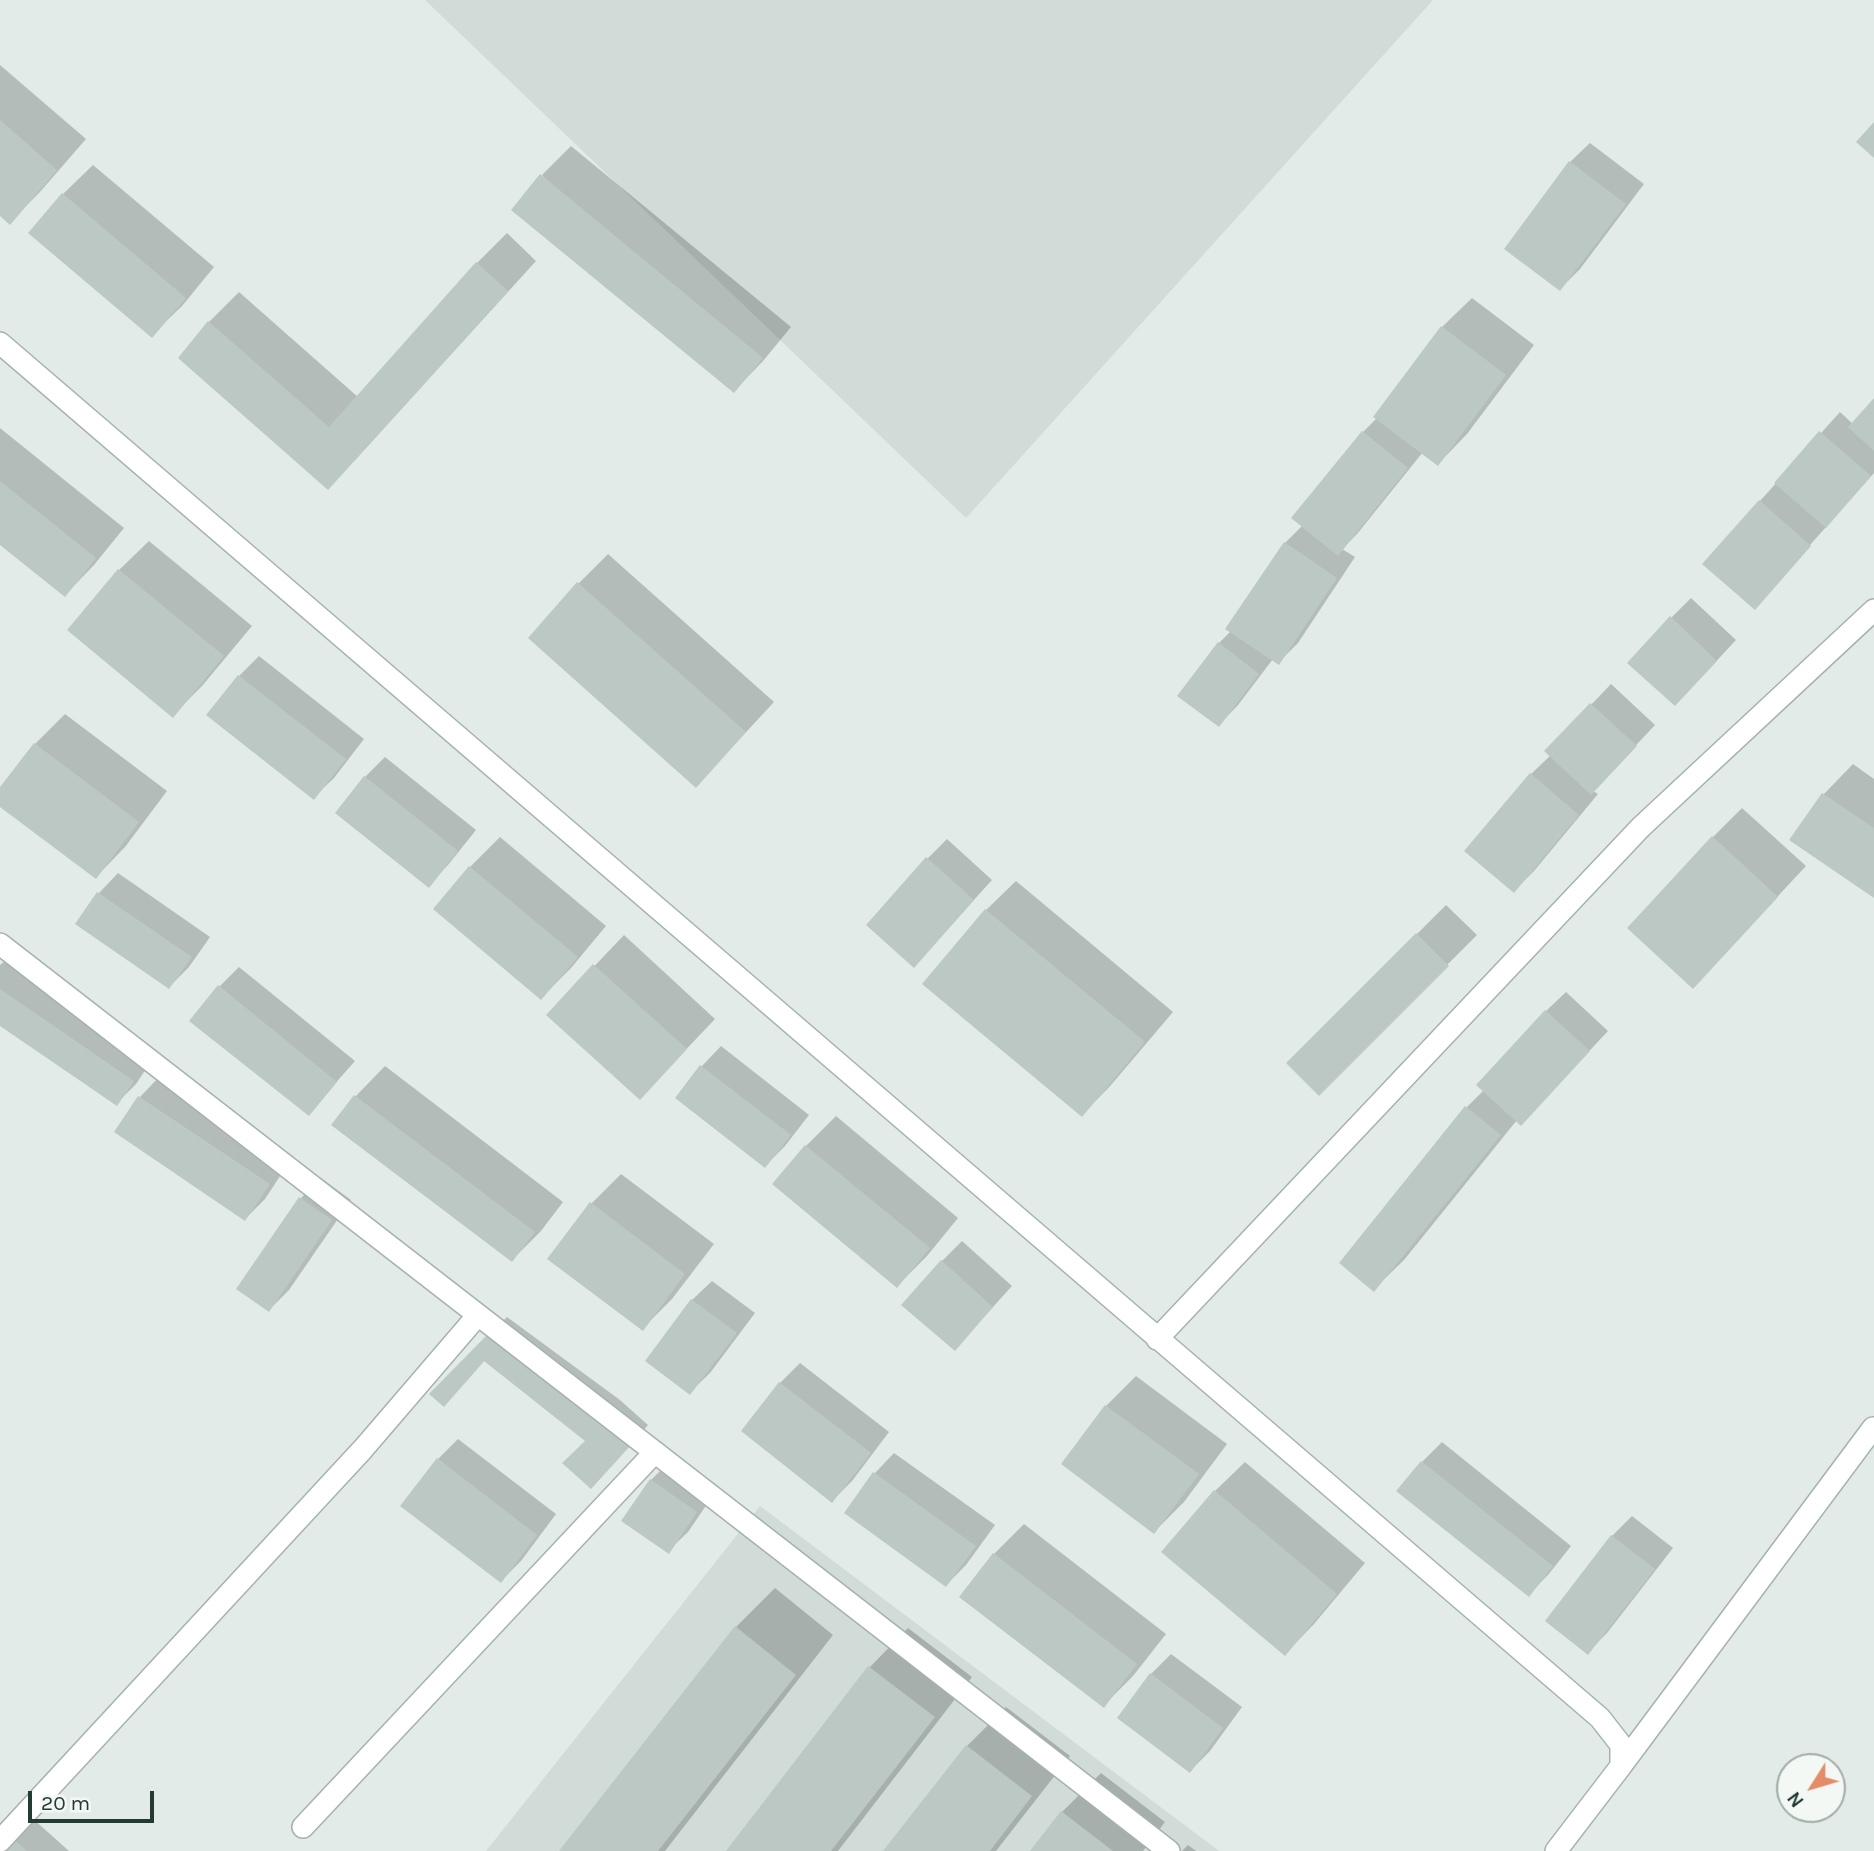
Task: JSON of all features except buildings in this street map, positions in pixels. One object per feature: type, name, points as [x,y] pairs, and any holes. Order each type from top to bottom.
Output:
[{"type":"street","points":[[0,343],[1600,1718],[1621,1745],[1621,1766]]},
{"type":"street","points":[[1157,1339],[1641,827],[1874,610]]},
{"type":"street","points":[[0,944],[1169,1851]]},
{"type":"street","points":[[0,1841],[363,1449],[478,1315]]},
{"type":"street","points":[[1556,1851],[1873,1428]]},
{"type":"street","points":[[303,1827],[655,1452]]},
{"type":"shaded area","points":[[425,0],[1433,0],[966,518]]},
{"type":"shaded area","points":[[760,1506],[1219,1851],[486,1851]]}]
